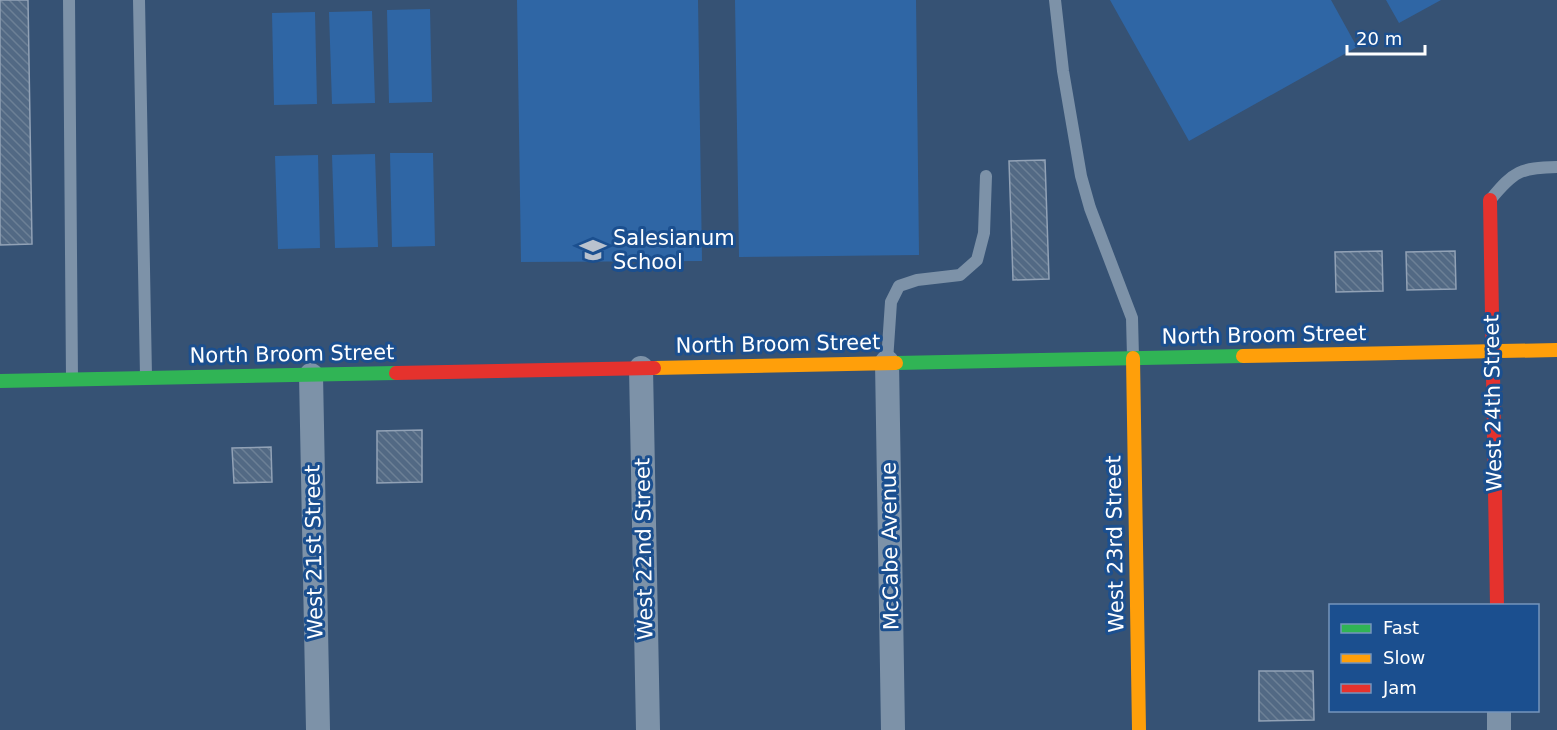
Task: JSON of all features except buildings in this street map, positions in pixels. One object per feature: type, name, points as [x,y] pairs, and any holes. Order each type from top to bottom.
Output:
[{"type":"street","name":"West 24th Street","points":[[1490,200],[1497,604]]},
{"type":"street","name":"North Broom Street","points":[[0,381],[1557,350]]},
{"type":"street","name":"West 23rd Street","points":[[1132,358],[1139,730]]},
{"type":"street","name":"McCabe Avenue","points":[[887,362],[893,730]]},
{"type":"street","name":"West 22nd Street","points":[[641,368],[648,730]]},
{"type":"street","name":"West 21st Street","points":[[311,375],[318,730]]},
{"type":"street","points":[[1499,712],[1499,730]]},
{"type":"lane","points":[[69,0],[72,379]]},
{"type":"lane","points":[[139,0],[146,378]]},
{"type":"lane","points":[[1055,0],[1081,176],[1089,208],[1132,318],[1132,358]]},
{"type":"lane","points":[[1490,200],[1509,178],[1529,168],[1557,167]]},
{"type":"lane","points":[[887,362],[891,302],[898,286],[917,280],[960,275],[977,260],[984,233],[986,176]]},
{"type":"shaded area","points":[[517,0],[698,0],[702,261],[521,262]]},
{"type":"shaded area","points":[[735,0],[916,0],[919,255],[739,257]]},
{"type":"shaded area","points":[[1110,0],[1331,0],[1357,47],[1189,141]]},
{"type":"shaded area","points":[[1386,0],[1441,0],[1399,23]]},
{"type":"shaded area","points":[[430,9],[432,102],[389,103],[387,10]]},
{"type":"shaded area","points":[[372,11],[375,103],[332,104],[329,12]]},
{"type":"shaded area","points":[[315,12],[317,104],[274,105],[272,13]]},
{"type":"shaded area","points":[[390,153],[433,153],[435,246],[392,247]]},
{"type":"shaded area","points":[[375,154],[378,247],[335,248],[332,155]]},
{"type":"shaded area","points":[[318,155],[320,248],[278,249],[275,156]]},
{"type":"traffic: fast","points":[[896,363],[1243,356]]},
{"type":"traffic: fast","points":[[0,381],[396,373]]},
{"type":"traffic: slow","points":[[1243,356],[1557,350]]},
{"type":"traffic: slow","points":[[1133,358],[1139,730]]},
{"type":"traffic: slow","points":[[654,368],[896,363]]},
{"type":"traffic: jam","points":[[1490,200],[1497,604]]},
{"type":"traffic: jam","points":[[396,373],[654,368]]},
{"type":"place","name":"Salesianum School","points":[[593,250]]}]
